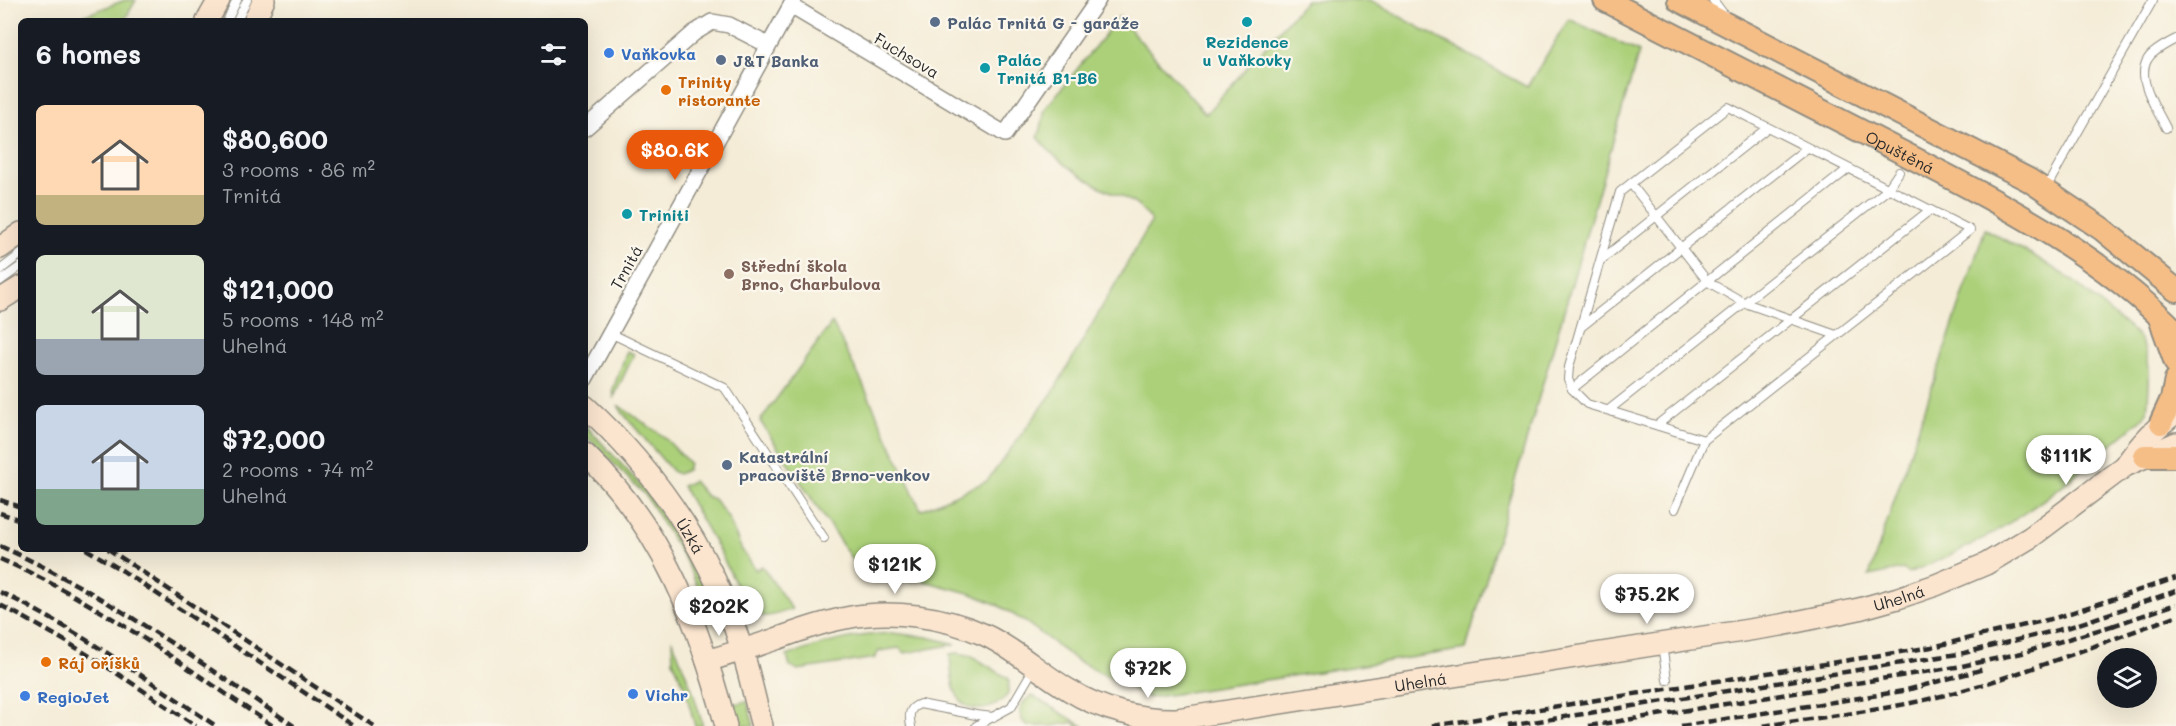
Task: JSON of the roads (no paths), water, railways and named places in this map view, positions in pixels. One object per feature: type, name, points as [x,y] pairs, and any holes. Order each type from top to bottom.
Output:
[{"type":"main road","points":[[209,18],[219,0]]},
{"type":"main road","points":[[248,15],[264,0]]},
{"type":"main road","name":"Opuštěná","points":[[1605,0],[2008,207],[2085,256],[2158,314],[2176,332]]},
{"type":"main road","name":"Opuštěná","points":[[1679,0],[2045,190],[2103,229],[2176,290]]},
{"type":"main road","points":[[0,248],[18,235]]},
{"type":"main road","points":[[0,300],[18,290]]},
{"type":"main road","points":[[2158,314],[2176,363]]},
{"type":"main road","points":[[2168,418],[2176,380]]},
{"type":"main road","name":"Úzká","points":[[588,409],[636,458],[680,515],[697,544],[719,588],[742,650],[762,726]]},
{"type":"main road","name":"Uhelná","points":[[2135,461],[2142,442],[2168,418]]},
{"type":"main road","name":"Uhelná","points":[[707,661],[831,621],[867,615],[903,615],[966,628],[1002,645],[1069,690],[1091,701],[1139,717],[1158,720],[1177,719],[1781,625],[1859,609],[1936,585],[1986,564],[2031,537],[2135,461],[2176,443]]},
{"type":"main road","points":[[2135,461],[2176,456]]},
{"type":"main road","name":"Úzká","points":[[588,457],[609,478],[647,527],[669,566],[689,611],[707,661],[726,726]]},
{"type":"street","points":[[248,15],[270,0]]},
{"type":"street","name":"Fuchsova","points":[[792,3],[1005,134],[1098,0]]},
{"type":"street","name":"Trnitá","points":[[588,373],[792,3]]},
{"type":"street","points":[[588,125],[703,26],[712,22],[729,25],[768,45]]},
{"type":"lane","points":[[228,18],[237,0]]},
{"type":"lane","points":[[1713,0],[1735,29]]},
{"type":"lane","points":[[2045,190],[2152,0]]},
{"type":"lane","points":[[2166,128],[2144,78],[2145,67],[2150,56],[2176,39]]},
{"type":"lane","points":[[1675,509],[1704,440],[1970,230],[1728,108],[1630,184],[1620,192],[1569,367],[1568,379],[1572,389],[1587,404],[1704,440]]},
{"type":"lane","points":[[1600,261],[1767,128]]},
{"type":"lane","points":[[1581,327],[1682,250],[1807,148]]},
{"type":"lane","points":[[1572,389],[1848,169]]},
{"type":"lane","points":[[1610,410],[1887,190],[1899,172]]},
{"type":"lane","points":[[1630,184],[1708,282],[1745,303],[1836,335]]},
{"type":"lane","points":[[1657,425],[1930,210]]},
{"type":"lane","points":[[0,270],[18,256]]},
{"type":"lane","points":[[0,281],[18,268]]},
{"type":"lane","points":[[610,333],[725,388],[824,538]]},
{"type":"lane","points":[[1662,643],[1667,680]]},
{"type":"lane","points":[[976,726],[1011,707],[1035,667]]},
{"type":"lane","points":[[911,726],[909,712],[911,708],[920,704],[976,716],[993,717]]},
{"type":"railway","points":[[0,500],[18,506]]},
{"type":"railway","points":[[0,513],[18,519]]},
{"type":"railway","points":[[0,546],[77,585],[114,607],[187,653],[294,726]]},
{"type":"railway","points":[[91,552],[354,726]]},
{"type":"railway","points":[[113,552],[374,726]]},
{"type":"railway","points":[[0,559],[72,595],[106,615],[174,658],[273,726]]},
{"type":"railway","points":[[1432,726],[1932,647],[2055,618],[2176,578]]},
{"type":"railway","points":[[1508,726],[1964,653],[2070,627],[2176,591]]},
{"type":"railway","points":[[0,592],[84,638],[216,726]]},
{"type":"railway","points":[[2112,626],[2176,604]]},
{"type":"railway","points":[[0,605],[75,647],[196,726]]},
{"type":"railway","points":[[1763,726],[1888,707],[1960,691],[2054,661],[2176,616]]},
{"type":"railway","points":[[1589,726],[1962,666],[2022,653],[2118,624]]},
{"type":"railway","points":[[1681,726],[1903,691],[1984,669]]},
{"type":"place","name":"Palác Trnitá G - garáže","points":[[935,22]]},
{"type":"place","name":"Rezidence u Vaňkovky","points":[[1247,22]]},
{"type":"place","name":"Vaňkovka","points":[[609,53]]},
{"type":"place","name":"J&T Banka","points":[[721,60]]},
{"type":"place","name":"Palác Trnitá B1-B6","points":[[985,68]]},
{"type":"place","name":"Trinity ristorante","points":[[666,90]]},
{"type":"place","name":"Triniti","points":[[627,214]]},
{"type":"place","name":"Střední škola Brno, Charbulova","points":[[729,274]]},
{"type":"place","name":"Katastrální pracoviště Brno-venkov","points":[[727,465]]},
{"type":"place","name":"Ráj oříšků","points":[[46,662]]},
{"type":"place","name":"Vichr","points":[[633,694]]},
{"type":"place","name":"RegioJet","points":[[25,696]]}]
